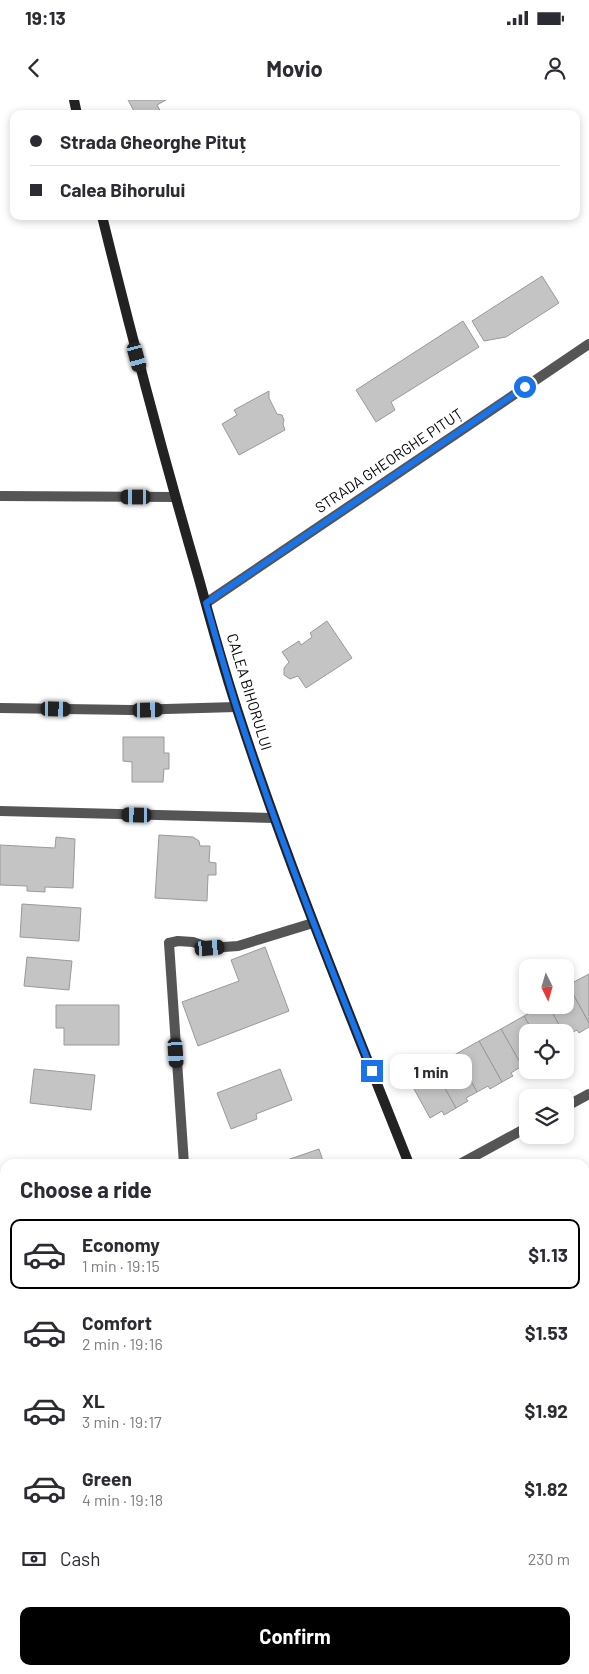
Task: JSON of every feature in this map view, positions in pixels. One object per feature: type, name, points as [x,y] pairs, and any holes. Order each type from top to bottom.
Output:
[{"type":"main road","name":"CALEA BIHORULUI","points":[[103,220],[175,497],[236,707],[313,923],[407,1159]]},
{"type":"street","name":"STRADA GHEORGHE PITUȚ","points":[[206,603],[589,344]]},
{"type":"street","points":[[0,496],[175,497]]},
{"type":"street","points":[[0,708],[131,710],[236,707]]},
{"type":"street","points":[[0,811],[274,818]]},
{"type":"street","points":[[184,1159],[169,943],[178,941],[192,942],[210,948],[238,946],[313,923]]},
{"type":"street","points":[[574,1102],[589,1094]]},
{"type":"street","points":[[469,1159],[519,1132]]},
{"type":"building","points":[[128,100],[166,100],[157,105],[160,110],[133,110]]},
{"type":"building","points":[[542,276],[559,303],[506,337],[484,341],[472,321]]},
{"type":"building","points":[[463,321],[479,347],[391,402],[395,410],[376,422],[356,390]]},
{"type":"building","points":[[269,391],[269,398],[277,414],[282,415],[285,430],[239,455],[222,424],[237,415],[234,410]]},
{"type":"building","points":[[327,621],[352,658],[306,688],[298,676],[290,679],[284,675],[284,668],[289,662],[282,652],[299,641],[301,645],[312,637],[310,633]]},
{"type":"building","points":[[123,737],[164,737],[164,753],[169,753],[169,769],[164,769],[163,782],[132,782],[132,762],[123,761]]},
{"type":"building","points":[[159,835],[193,837],[199,841],[200,846],[210,846],[209,862],[216,863],[216,875],[208,875],[207,901],[155,898]]},
{"type":"building","points":[[56,837],[75,839],[73,888],[45,887],[45,892],[27,891],[27,886],[0,885],[0,845],[55,848]]},
{"type":"building","points":[[22,904],[81,908],[79,941],[20,937]]},
{"type":"building","points":[[265,947],[289,1011],[198,1046],[182,1002],[239,981],[231,960]]},
{"type":"building","points":[[27,957],[72,961],[69,990],[24,986]]},
{"type":"building","points":[[589,974],[589,1023],[574,996],[574,982]]},
{"type":"building","points":[[574,996],[589,1023],[589,1027],[579,1033],[577,1030],[574,1032],[574,1024],[559,1024],[553,1014],[574,1014]]},
{"type":"building","points":[[56,1005],[119,1005],[119,1045],[64,1045],[64,1028],[56,1028]]},
{"type":"building","points":[[528,1014],[553,1014],[559,1024],[528,1024],[524,1016]]},
{"type":"building","points":[[524,1016],[528,1024],[519,1024],[519,1061],[501,1029]]},
{"type":"building","points":[[501,1029],[519,1061],[519,1068],[511,1073],[513,1076],[502,1082],[479,1041]]},
{"type":"building","points":[[479,1041],[502,1082],[490,1089],[488,1086],[477,1092],[456,1054]]},
{"type":"building","points":[[456,1054],[477,1092],[466,1098],[468,1101],[456,1108],[433,1067]]},
{"type":"building","points":[[433,1067],[456,1108],[444,1115],[442,1111],[430,1118],[409,1080]]},
{"type":"building","points":[[34,1069],[95,1075],[91,1110],[30,1103]]},
{"type":"building","points":[[280,1069],[292,1100],[256,1114],[257,1119],[231,1129],[217,1093]]},
{"type":"building","points":[[319,1149],[322,1159],[290,1159]]},
{"type":"route","points":[[372,1071],[313,923],[274,818],[236,707],[206,603],[525,387]]}]
